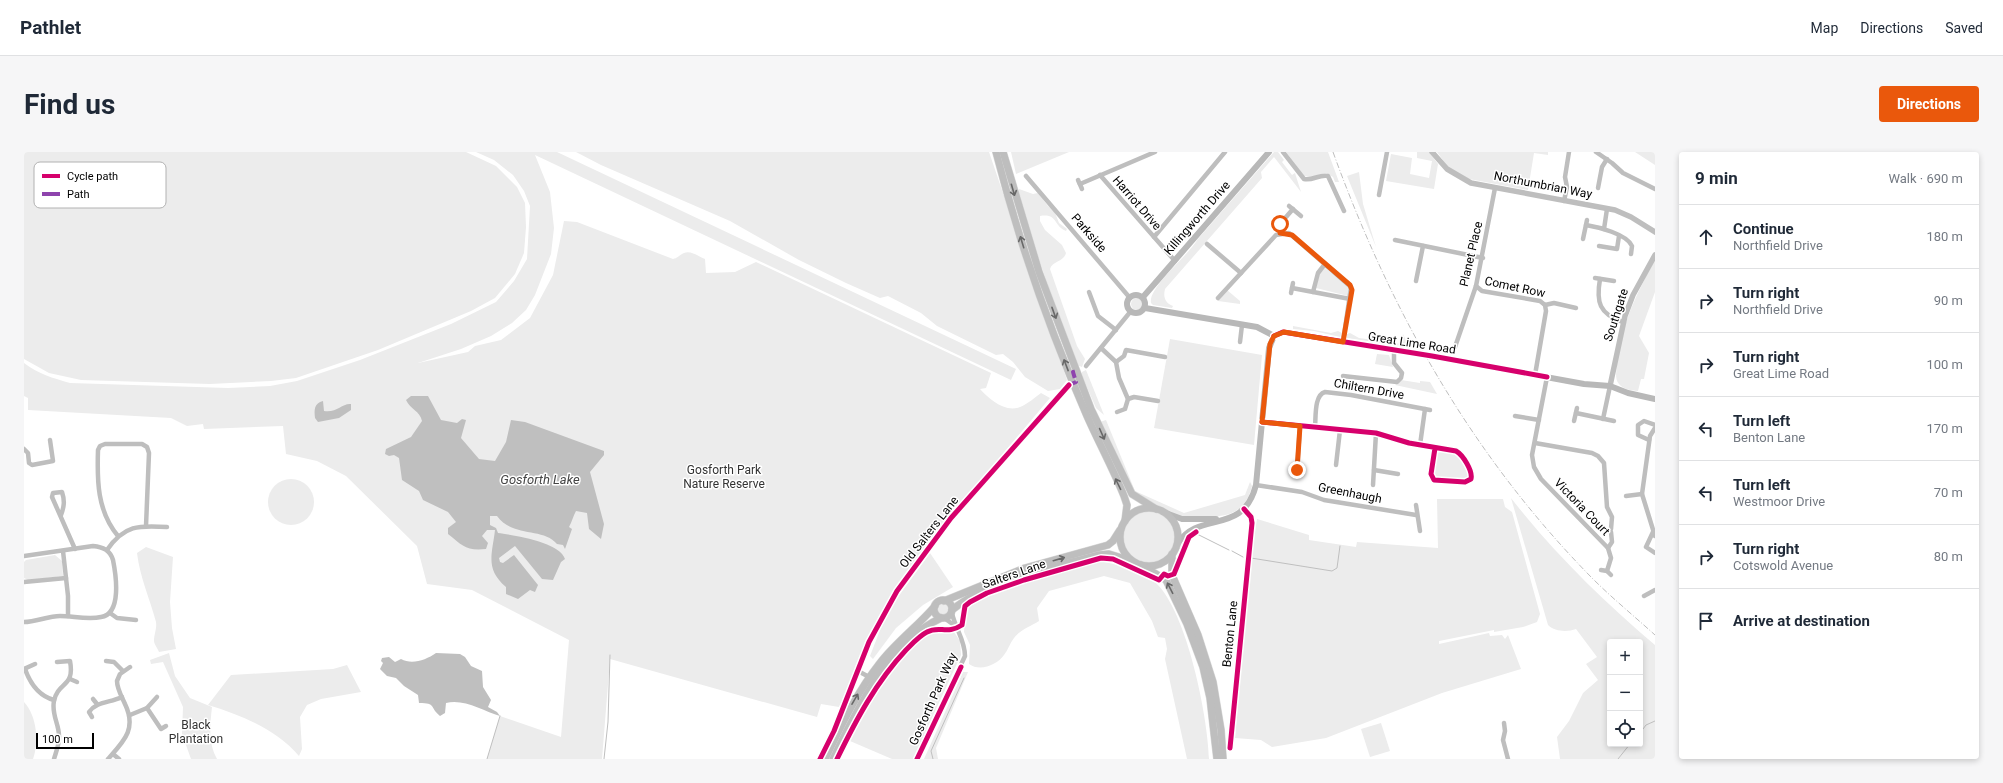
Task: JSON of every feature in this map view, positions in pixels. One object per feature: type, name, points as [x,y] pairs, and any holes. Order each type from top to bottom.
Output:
[{"type":"main road","points":[[996,152],[1029,266],[1054,335],[1088,417],[1124,496],[1126,506],[1125,521]]},
{"type":"main road","points":[[1003,152],[1039,272],[1091,409],[1132,494],[1170,517],[1178,534],[1178,543]]},
{"type":"main road","name":"Killingworth Drive","points":[[1143,297],[1269,152]]},
{"type":"main road","points":[[1136,295],[1143,297],[1145,303],[1144,308],[1139,312],[1131,311],[1128,305],[1130,298],[1136,295]]},
{"type":"main road","points":[[1144,308],[1261,329],[1274,336],[1269,348],[1256,485],[1252,498],[1244,509],[1229,519],[1189,530],[1178,543],[1172,554],[1158,565],[1141,565],[1132,561],[1125,554],[1121,545],[1120,530],[1125,521],[1132,514],[1141,509],[1159,510],[1188,519],[1229,519]]},
{"type":"main road","name":"Great Lime Road","points":[[1274,336],[1284,332],[1394,350],[1593,386],[1610,386],[1628,393],[1655,399]]},
{"type":"main road","name":"Salters Lane","points":[[944,601],[1025,568],[1108,545],[1114,541],[1120,530]]},
{"type":"main road","name":"Salters Lane","points":[[952,611],[963,601],[1022,576],[1098,555],[1109,554],[1132,561]]},
{"type":"main road","name":"Benton Lane","points":[[1172,554],[1171,573],[1198,635],[1213,682],[1221,730],[1223,759]]},
{"type":"main road","name":"Benton Lane","points":[[1141,565],[1166,580],[1187,624],[1202,667],[1210,698],[1217,759]]},
{"type":"main road","points":[[825,759],[852,706],[892,648],[936,606],[944,601],[950,603],[952,611],[943,618],[928,624],[872,679],[833,759]]},
{"type":"main road","points":[[936,606],[936,614],[943,618]]},
{"type":"street","points":[[1080,184],[1155,152]]},
{"type":"street","points":[[1154,237],[1224,152]]},
{"type":"street","points":[[1283,152],[1304,179],[1311,180],[1321,176],[1328,176],[1344,211]]},
{"type":"street","points":[[1379,195],[1387,152]]},
{"type":"street","name":"Northumbrian Way","points":[[1432,152],[1447,169],[1472,183],[1607,209],[1628,216],[1655,232]]},
{"type":"street","points":[[1564,201],[1567,187],[1565,177],[1569,152]]},
{"type":"street","points":[[1596,152],[1607,159],[1623,173],[1655,189]]},
{"type":"street","points":[[1598,188],[1602,167],[1607,159]]},
{"type":"street","name":"Harriot Drive","points":[[1100,175],[1175,261]]},
{"type":"street","name":"Parkside","points":[[1026,176],[1130,298]]},
{"type":"street","points":[[1599,181],[1606,182]]},
{"type":"street","points":[[1027,187],[1033,183]]},
{"type":"street","name":"Planet Place","points":[[1454,347],[1476,286],[1483,258],[1495,188]]},
{"type":"street","points":[[1280,233],[1280,224],[1291,207],[1301,216]]},
{"type":"street","points":[[1604,228],[1607,209]]},
{"type":"street","points":[[1583,239],[1586,222],[1604,228],[1632,244],[1631,254]]},
{"type":"street","points":[[1218,298],[1276,234],[1280,233],[1292,235],[1350,285],[1352,290],[1343,342]]},
{"type":"street","points":[[1599,246],[1617,249],[1619,236]]},
{"type":"street","points":[[1394,240],[1483,258]]},
{"type":"street","points":[[1207,244],[1241,273]]},
{"type":"street","points":[[1416,281],[1423,246]]},
{"type":"street","name":"Southgate","points":[[1610,386],[1623,322],[1633,295],[1655,255]]},
{"type":"street","points":[[1313,292],[1318,273],[1325,264]]},
{"type":"street","points":[[1614,281],[1598,278],[1598,295],[1602,309],[1610,316],[1623,322]]},
{"type":"street","name":"Comet Row","points":[[1476,286],[1482,291],[1540,301],[1545,305],[1552,303],[1576,308]]},
{"type":"street","points":[[1292,288],[1350,299]]},
{"type":"street","points":[[1089,292],[1098,316],[1116,330]]},
{"type":"street","points":[[1535,375],[1546,311],[1545,305]]},
{"type":"street","points":[[1086,366],[1131,311]]},
{"type":"street","points":[[1240,342],[1242,325]]},
{"type":"street","points":[[1101,348],[1116,362],[1119,378],[1128,400],[1125,409],[1118,412]]},
{"type":"street","points":[[1116,362],[1124,356],[1126,350],[1165,357]]},
{"type":"street","points":[[1343,376],[1396,382],[1401,378],[1402,373],[1394,363],[1394,350]]},
{"type":"street","name":"Victoria Court","points":[[1547,377],[1532,462],[1541,479],[1608,548],[1611,558],[1607,571]]},
{"type":"street","points":[[1603,419],[1610,386]]},
{"type":"street","name":"Chiltern Drive","points":[[1315,427],[1318,397],[1321,393],[1325,392],[1351,395],[1427,410],[1420,445]]},
{"type":"street","points":[[1128,400],[1134,397],[1158,401]]},
{"type":"street","points":[[1574,421],[1577,408]]},
{"type":"street","points":[[1576,413],[1614,421]]},
{"type":"street","points":[[1515,416],[1539,420]]},
{"type":"street","points":[[1649,440],[1638,435],[1638,425],[1640,422],[1644,421],[1655,425]]},
{"type":"street","points":[[1262,422],[1376,433],[1460,454],[1472,473],[1471,479],[1465,482],[1434,480],[1431,474],[1435,448]]},
{"type":"street","points":[[1297,470],[1300,426]]},
{"type":"street","points":[[1655,428],[1651,432],[1649,440],[1642,494],[1654,534],[1646,547],[1655,553]]},
{"type":"street","points":[[1336,465],[1340,430]]},
{"type":"street","points":[[1373,485],[1376,433]]},
{"type":"street","points":[[24,449],[28,453],[29,463],[32,465],[53,462],[50,440]]},
{"type":"street","name":"Victoria Court","points":[[1535,443],[1592,453],[1600,458],[1605,467],[1607,507],[1612,517],[1612,542],[1608,548]]},
{"type":"street","points":[[118,536],[109,523],[103,508],[99,490],[98,450],[100,446],[105,444],[142,444],[147,447],[149,453],[146,526]]},
{"type":"street","points":[[1374,470],[1398,474]]},
{"type":"street","name":"Greenhaugh","points":[[1256,485],[1302,492],[1324,500],[1416,515]]},
{"type":"street","points":[[61,515],[64,507],[63,495],[62,492],[57,491],[52,497],[61,515],[74,549]]},
{"type":"street","points":[[1626,496],[1642,494]]},
{"type":"street","points":[[1416,505],[1416,515],[1420,531]]},
{"type":"street","points":[[1244,509],[1251,517],[1252,523]]},
{"type":"street","points":[[107,550],[118,536],[137,526],[167,527]]},
{"type":"street","points":[[24,556],[93,546],[107,550],[112,555],[114,568],[114,603],[110,613],[101,617],[50,617],[24,622]]},
{"type":"street","points":[[62,551],[68,596],[68,616]]},
{"type":"street","points":[[1601,570],[1607,571],[1611,575]]},
{"type":"street","points":[[24,582],[66,578]]},
{"type":"street","points":[[1644,596],[1655,590]]},
{"type":"street","name":"Gosforth Park Way","points":[[952,611],[954,625]]},
{"type":"street","points":[[110,613],[117,618],[136,620]]},
{"type":"street","name":"Gosforth Park Way","points":[[917,759],[965,656],[965,648],[962,637],[954,625],[943,618]]},
{"type":"street","points":[[840,715],[865,654]]},
{"type":"street","points":[[54,759],[60,737],[54,714],[54,700],[57,693],[70,679],[72,671],[70,661],[57,662]]},
{"type":"street","points":[[106,661],[114,662],[123,671]]},
{"type":"street","points":[[35,664],[24,669],[32,684],[46,697],[54,700]]},
{"type":"street","points":[[108,759],[126,737],[130,723],[130,715],[118,690],[116,681],[123,671],[130,667]]},
{"type":"street","points":[[858,672],[872,679]]},
{"type":"street","points":[[70,679],[77,682]]},
{"type":"street","points":[[92,717],[89,712],[97,704],[112,702],[122,697]]},
{"type":"street","points":[[130,715],[147,708],[157,697]]},
{"type":"street","points":[[93,699],[97,704]]},
{"type":"street","points":[[147,708],[161,729],[162,734]]},
{"type":"street","points":[[1504,723],[1505,731],[1503,740],[1508,759]]},
{"type":"street","points":[[161,729],[166,726]]},
{"type":"street","points":[[113,754],[119,759]]},
{"type":"green space","points":[[24,152],[466,152],[496,166],[517,187],[525,203],[526,227],[524,253],[515,274],[495,298],[471,311],[378,350],[296,378],[271,381],[210,384],[81,380],[49,373],[24,359]]},
{"type":"green space","name":"Gosforth Park Nature Reserve","points":[[476,152],[557,152],[1016,369],[1011,380],[535,155],[550,192],[554,228],[551,254],[535,295],[526,310],[512,323],[491,336],[461,349],[418,363],[468,352],[475,346],[501,340],[530,318],[553,275],[564,221],[577,222],[673,259],[687,252],[692,253],[705,259],[706,273],[735,272],[756,262],[991,373],[986,388],[980,389],[993,401],[1003,407],[1020,407],[1041,393],[1050,398],[935,534],[908,570],[886,604],[839,707],[821,704],[817,717],[610,659],[602,759],[487,759],[500,716],[561,737],[569,640],[472,590],[427,584],[417,546],[346,476],[317,461],[286,454],[283,426],[204,429],[203,424],[187,426],[171,418],[28,410],[28,398],[24,396],[24,363],[40,373],[70,383],[228,388],[270,386],[297,381],[360,360],[451,324],[496,302],[514,281],[527,259],[530,206],[524,191],[513,175],[494,160]]},
{"type":"green space","points":[[576,152],[989,152],[1067,380],[1060,389],[1048,391],[1025,377],[1013,362],[1003,354],[996,355],[937,326],[921,313],[888,296],[880,298],[846,283],[799,260],[730,221],[601,165]]},
{"type":"green space","points":[[1011,152],[1069,152],[1016,174]]},
{"type":"green space","points":[[1274,152],[1278,152],[1284,160],[1282,162],[1292,175],[1295,173],[1301,192],[1274,157],[1261,172],[1262,178],[1165,289],[1165,299],[1173,306],[1172,308],[1153,305],[1151,303],[1152,296],[1162,280]]},
{"type":"green space","points":[[1286,152],[1328,152],[1339,182],[1335,182],[1333,177],[1326,173],[1311,177],[1304,176]]},
{"type":"green space","points":[[1417,152],[1429,152],[1438,164],[1434,189],[1386,181],[1391,154],[1412,158],[1410,174],[1429,178],[1432,161],[1417,158]]},
{"type":"green space","points":[[1437,152],[1548,152],[1548,155],[1534,153],[1528,190],[1469,179],[1448,167]]},
{"type":"green space","points":[[1635,152],[1655,152],[1655,165]]},
{"type":"green space","points":[[1359,172],[1363,204],[1376,247],[1347,176]]},
{"type":"green space","points":[[1019,189],[1033,194],[1038,193],[1048,206],[1054,210],[1059,223],[1067,229],[1066,231],[1062,229],[1050,216],[1040,216],[1040,221],[1045,230],[1062,245],[1066,253],[1063,258],[1051,266],[1050,269],[1077,346],[1085,359],[1082,367],[1077,365],[1054,301],[1018,193]]},
{"type":"green space","points":[[1655,260],[1655,292],[1639,336],[1649,353],[1644,379],[1641,379],[1638,391],[1625,389],[1617,382],[1616,377],[1622,336],[1631,310]]},
{"type":"green space","points":[[1325,268],[1349,287],[1348,296],[1316,288],[1320,273]]},
{"type":"green space","points":[[1227,290],[1240,301],[1240,304],[1218,301]]},
{"type":"green space","points":[[1139,298],[1142,299],[1142,309],[1135,310],[1132,309],[1131,302],[1132,299]]},
{"type":"green space","points":[[1293,326],[1331,333],[1338,331],[1342,333],[1340,337],[1314,331],[1293,329]]},
{"type":"green space","points":[[1350,333],[1359,338],[1401,344],[1403,334],[1409,347],[1347,338],[1347,334]]},
{"type":"green space","points":[[1170,339],[1262,355],[1254,445],[1154,428]]},
{"type":"green space","points":[[1377,354],[1389,355],[1393,367],[1375,364]]},
{"type":"green space","points":[[1086,370],[1104,415],[1096,408],[1082,376],[1082,372]]},
{"type":"green space","points":[[1401,380],[1420,383],[1420,381],[1430,382],[1437,394],[1395,385]]},
{"type":"green space","points":[[1106,420],[1135,491],[1184,513],[1245,495],[1250,482],[1252,486],[1249,495],[1245,502],[1235,512],[1212,517],[1182,517],[1142,500],[1137,497],[1100,422]]},
{"type":"green space","points":[[1440,451],[1452,453],[1459,457],[1470,473],[1469,477],[1465,480],[1435,479],[1434,464],[1436,456]]},
{"type":"green space","points":[[286,479],[296,479],[304,483],[310,489],[314,497],[314,507],[310,515],[304,521],[296,525],[286,525],[278,521],[272,515],[268,507],[268,497],[272,489],[278,483]]},
{"type":"green space","points":[[1511,498],[1561,557],[1616,611],[1655,645],[1655,759],[1560,759],[1557,737],[1569,721],[1583,693],[1598,680],[1586,664],[1597,657],[1576,629],[1562,631],[1548,625]]},
{"type":"green space","points":[[1437,499],[1503,499],[1505,507],[1512,512],[1540,614],[1537,622],[1523,627],[1494,632],[1494,630],[1439,641],[1439,644],[1489,633],[1490,636],[1502,635],[1505,639],[1508,635],[1521,669],[1442,693],[1326,738],[1272,747],[1261,740],[1235,738],[1249,569],[1257,519],[1309,535],[1309,540],[1356,547],[1357,542],[1438,548]]},
{"type":"green space","points":[[1144,511],[1154,511],[1168,518],[1175,532],[1175,542],[1168,556],[1154,563],[1144,563],[1134,559],[1127,552],[1123,542],[1123,532],[1127,522],[1134,515]]},
{"type":"green space","points":[[146,547],[173,557],[170,602],[172,628],[176,649],[159,652],[154,642],[156,622],[138,562],[137,553]]},
{"type":"green space","points":[[930,553],[953,587],[923,605],[896,628],[873,659],[870,656],[887,612]]},
{"type":"green space","points":[[55,555],[62,561],[63,576],[28,580],[24,578],[24,562],[26,560]]},
{"type":"green space","points":[[1097,561],[1120,566],[1144,575],[1156,583],[1167,597],[1186,640],[1194,666],[1205,718],[1209,759],[1187,759],[1165,659],[1167,649],[1165,638],[1158,637],[1152,621],[1130,583],[1104,576],[1049,591],[1037,608],[1039,621],[1016,635],[1001,659],[993,664],[983,667],[969,664],[970,645],[964,632],[965,610],[987,595],[1020,582]]},
{"type":"green space","points":[[941,603],[945,603],[949,609],[945,615],[941,615],[937,611],[937,607]]},
{"type":"green space","points":[[931,632],[954,632],[960,641],[961,655],[913,759],[892,759],[850,741],[865,710],[884,681],[906,655]]},
{"type":"green space","name":"Black Plantation","points":[[169,653],[175,676],[190,698],[212,707],[210,727],[211,740],[217,759],[191,759],[182,734],[183,707],[163,662],[151,664],[150,660]]},
{"type":"green space","points":[[347,665],[361,692],[321,699],[307,705],[300,717],[302,749],[299,756],[280,738],[257,724],[233,713],[208,705],[231,675],[333,669]]},
{"type":"green space","points":[[963,672],[968,672],[936,748],[938,759],[924,759]]},
{"type":"green space","points":[[24,702],[32,714],[36,729],[36,745],[33,759],[24,759]]},
{"type":"green space","points":[[1381,723],[1390,751],[1370,757],[1361,729]]},
{"type":"water","name":"Gosforth Lake","points":[[411,396],[428,396],[441,420],[457,423],[462,419],[466,420],[461,438],[479,459],[495,461],[506,442],[511,420],[525,422],[604,451],[604,455],[590,472],[604,524],[601,539],[589,529],[587,513],[576,511],[569,527],[572,529],[565,549],[563,545],[557,544],[551,539],[536,533],[511,527],[497,516],[490,516],[490,525],[496,528],[498,533],[536,540],[555,548],[565,559],[561,562],[553,580],[542,579],[515,546],[499,558],[500,562],[503,563],[514,555],[538,585],[535,592],[530,590],[518,599],[506,594],[506,587],[499,580],[492,568],[495,530],[487,530],[482,536],[488,543],[486,549],[474,549],[461,545],[448,534],[448,528],[456,522],[448,512],[423,500],[419,491],[402,480],[399,458],[394,455],[389,456],[385,454],[386,449],[411,437],[422,421],[419,415],[406,400]]},
{"type":"water","points":[[323,401],[324,411],[332,411],[348,404],[351,404],[351,410],[339,418],[318,422],[315,418],[315,407],[318,403]]},
{"type":"water","points":[[436,653],[460,654],[465,657],[471,666],[482,671],[483,687],[491,700],[488,707],[497,712],[500,716],[473,706],[453,702],[446,703],[445,713],[440,716],[431,705],[419,703],[418,695],[404,686],[396,678],[387,676],[380,669],[383,663],[381,661],[382,658],[389,657],[395,662],[401,659],[414,662],[428,658]]},
{"type":"waterway","points":[[1197,534],[1229,550]]},
{"type":"waterway","points":[[1251,558],[1332,571],[1337,568],[1340,546]]},
{"type":"waterway","points":[[1232,551],[1243,557]]},
{"type":"waterway","points":[[604,759],[608,722],[610,655]]},
{"type":"waterway","points":[[933,759],[931,751],[964,678]]},
{"type":"waterway","points":[[487,759],[500,716]]},
{"type":"waterway","points":[[1643,729],[1646,725],[1655,721]]},
{"type":"waterway","points":[[1618,759],[1628,747]]},
{"type":"railway","points":[[1333,152],[1381,269],[1409,325],[1439,379],[1473,432],[1509,482],[1549,531],[1592,578],[1655,635]]},
{"type":"marked path","points":[[1069,385],[1076,382],[1073,372],[1078,371]]},
{"type":"cycle path","points":[[1274,336],[1283,332],[1432,356],[1547,377]]},
{"type":"cycle path","name":"Old Salters Lane","points":[[820,759],[834,731],[869,642],[897,591],[951,518],[1069,385]]},
{"type":"cycle path","points":[[1262,422],[1376,433],[1409,443],[1456,451],[1462,456],[1467,464],[1471,479],[1465,482],[1434,480],[1431,474],[1435,448]]},
{"type":"cycle path","points":[[1230,748],[1252,523],[1251,517],[1244,509]]},
{"type":"cycle path","points":[[837,759],[867,702],[895,662],[916,640],[927,632],[935,629],[947,630],[957,628],[962,625],[965,606],[970,602],[987,593],[1024,580],[1101,558],[1113,559],[1159,580],[1164,574],[1168,576],[1174,574],[1189,537],[1196,532]]},
{"type":"cycle path","points":[[917,759],[961,667]]},
{"type":"route","points":[[1280,224],[1280,233],[1283,232],[1292,235],[1350,285],[1352,290],[1343,342],[1284,332],[1274,336],[1270,344],[1262,422],[1300,426],[1297,470]]}]
